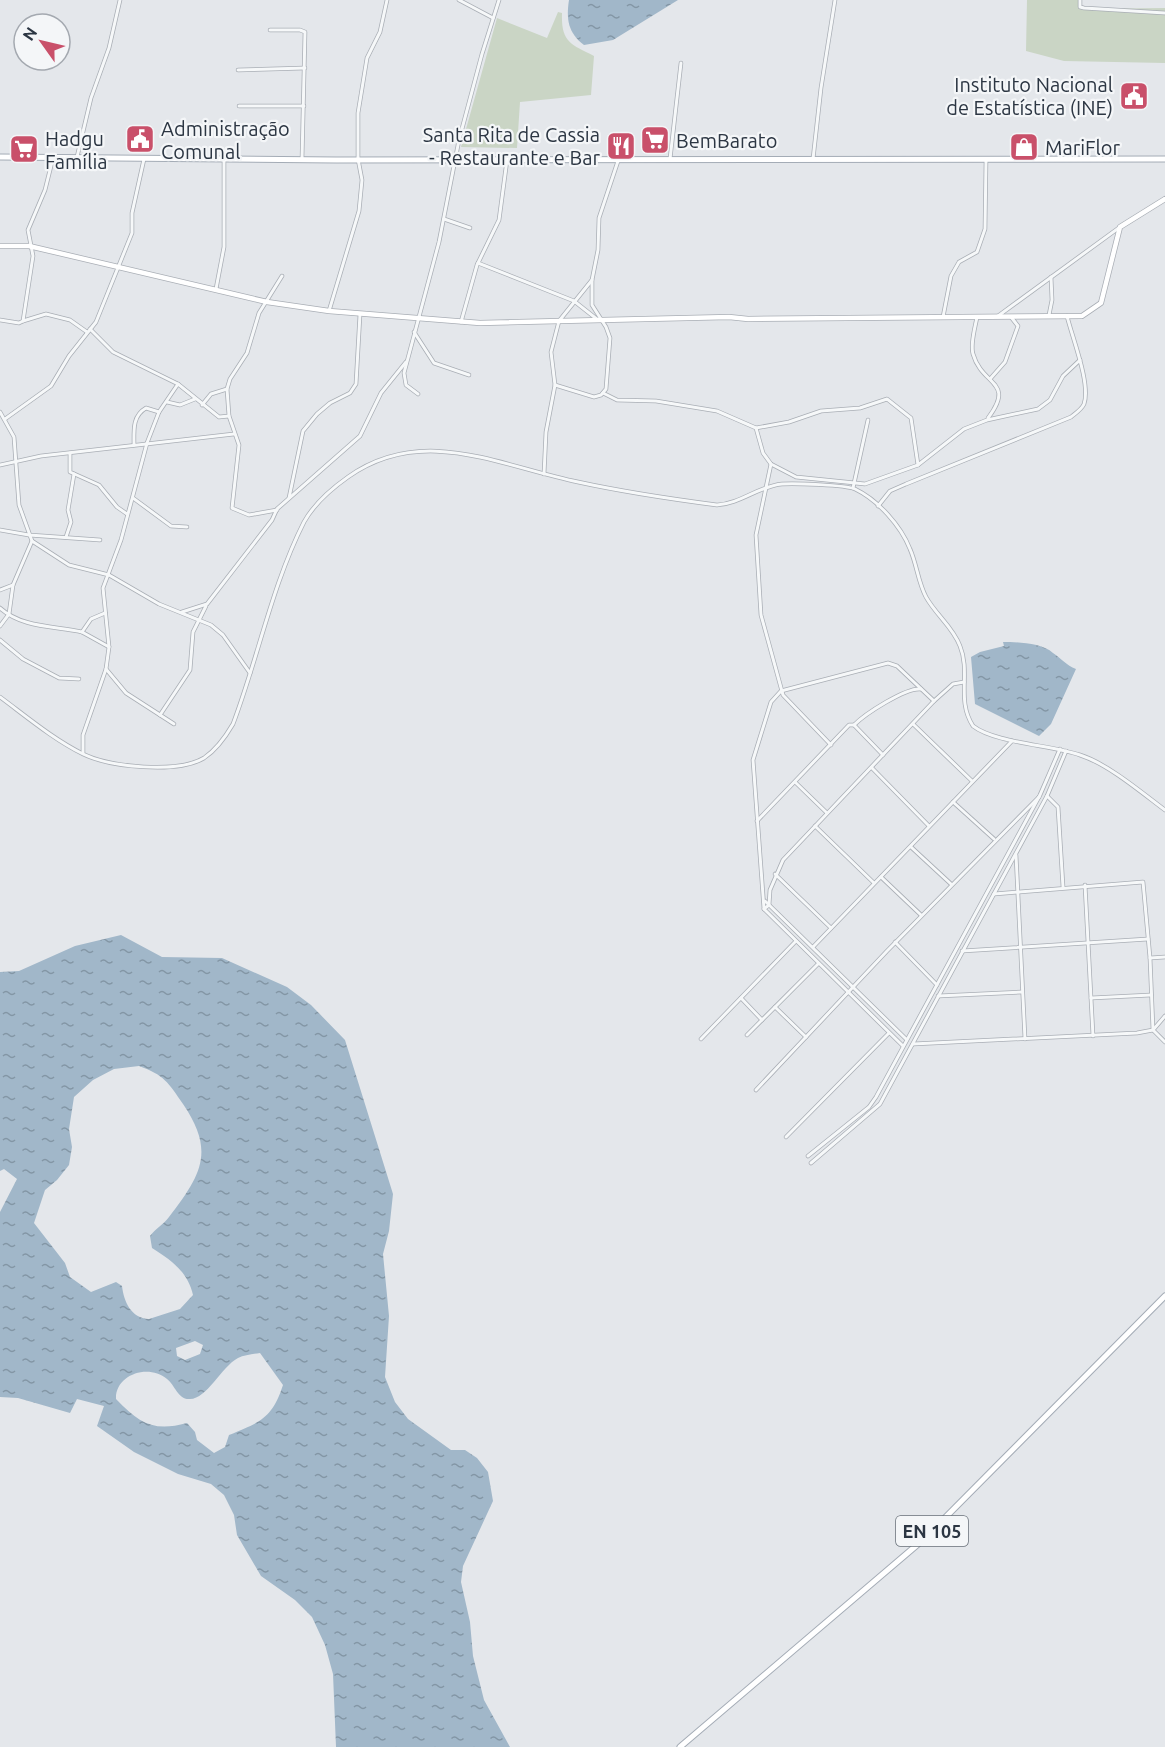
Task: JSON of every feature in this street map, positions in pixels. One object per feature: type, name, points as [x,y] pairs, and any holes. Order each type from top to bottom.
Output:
[{"type":"main road","points":[[0,157],[1165,159]]},
{"type":"main road","name":"EN 105","points":[[680,1747],[901,1561],[1165,1296]]},
{"type":"street","points":[[77,158],[91,98],[109,48],[120,0]]},
{"type":"street","points":[[329,311],[359,211],[363,180],[358,159],[358,117],[368,54],[380,32],[387,0]]},
{"type":"street","points":[[459,0],[493,18]]},
{"type":"street","points":[[418,394],[406,385],[403,378],[444,219],[455,159],[499,0]]},
{"type":"street","points":[[813,159],[821,88],[836,0]]},
{"type":"street","points":[[1080,0],[1080,7],[1084,8],[1165,13]]},
{"type":"street","points":[[270,30],[305,32],[302,159]]},
{"type":"street","points":[[670,159],[681,63]]},
{"type":"street","points":[[238,70],[305,68]]},
{"type":"street","points":[[239,106],[304,106]]},
{"type":"street","points":[[23,321],[33,256],[29,246],[28,230],[43,196],[53,158]]},
{"type":"street","points":[[5,419],[51,386],[102,310],[132,233],[132,213],[144,158]]},
{"type":"street","points":[[216,289],[224,247],[224,159]]},
{"type":"street","points":[[461,322],[478,263],[499,220],[507,159]]},
{"type":"street","points":[[555,384],[594,397],[603,393],[607,382],[610,338],[592,304],[592,280],[598,250],[598,222],[619,159]]},
{"type":"street","points":[[943,317],[947,288],[956,266],[976,252],[985,229],[986,159]]},
{"type":"street","points":[[998,316],[1120,227],[1165,199]]},
{"type":"street","points":[[444,219],[470,228]]},
{"type":"street","points":[[0,246],[29,246],[267,302],[329,311],[461,322],[729,317],[748,319],[1082,316],[1101,303],[1120,227]]},
{"type":"street","points":[[478,263],[574,301],[599,320]]},
{"type":"street","points":[[277,510],[249,515],[232,508],[239,445],[229,416],[227,389],[247,353],[258,316],[282,276]]},
{"type":"street","points":[[1049,315],[1052,300],[1051,277]]},
{"type":"street","points":[[543,474],[546,432],[555,384],[551,358],[559,321],[592,280]]},
{"type":"street","points":[[0,320],[19,323],[46,314],[70,320],[88,331],[118,356],[188,390],[195,399],[219,417],[229,416]]},
{"type":"street","points":[[288,500],[303,431],[317,414],[330,403],[350,393],[356,384],[360,314]]},
{"type":"street","points":[[976,316],[972,353],[990,380],[999,389],[1000,397],[987,420]]},
{"type":"street","points":[[990,380],[1005,362],[1018,326],[1010,316]]},
{"type":"street","points":[[878,506],[890,491],[1071,417],[1084,404],[1085,394],[1080,360],[1067,316]]},
{"type":"street","points":[[414,332],[434,363],[470,375]]},
{"type":"street","points":[[756,428],[764,453],[771,464],[796,477],[865,484],[918,465],[955,434],[987,420],[1029,411],[1045,405],[1063,376],[1080,360]]},
{"type":"street","points":[[160,715],[190,670],[193,632],[207,604],[272,520],[277,510],[360,436],[381,393],[407,361]]},
{"type":"street","points":[[82,754],[82,735],[106,669],[109,647],[104,588],[128,514],[147,443],[159,412],[178,384]]},
{"type":"street","points":[[202,405],[211,394],[227,389]]},
{"type":"street","points":[[603,393],[617,400],[656,401],[717,411],[756,428],[789,422],[821,411],[860,408],[887,399],[910,418],[918,465]]},
{"type":"street","points":[[167,402],[183,404],[195,399]]},
{"type":"street","points":[[134,445],[135,423],[138,414],[146,408],[159,412]]},
{"type":"street","points":[[0,412],[14,437],[20,504],[32,541],[69,565],[109,574],[140,595],[198,619],[223,635],[250,673]]},
{"type":"street","points":[[853,488],[868,420]]},
{"type":"street","points":[[0,465],[41,456],[234,434]]},
{"type":"street","points":[[0,697],[61,742],[82,754],[109,762],[153,766],[171,767],[196,761],[215,748],[233,724],[290,555],[304,522],[324,496],[354,473],[391,457],[444,450],[459,451],[543,474],[717,505],[730,503],[764,488],[784,484],[853,488],[878,506],[898,528],[911,551],[926,597],[960,646],[965,668],[965,710],[973,726],[1012,740],[1060,749],[1098,763],[1165,810]]},
{"type":"street","points":[[70,453],[70,472],[99,484],[117,507],[128,514]]},
{"type":"street","points":[[771,464],[764,488],[756,535],[761,615],[781,691],[831,745]]},
{"type":"street","points":[[66,537],[71,522],[68,510],[74,474]]},
{"type":"street","points":[[132,498],[171,526],[187,527]]},
{"type":"street","points":[[0,530],[29,536],[100,540]]},
{"type":"street","points":[[0,626],[9,614],[13,585],[32,541]]},
{"type":"street","points":[[0,590],[13,585]]},
{"type":"street","points":[[180,612],[193,611],[207,604]]},
{"type":"street","points":[[0,608],[37,625],[82,632],[109,647]]},
{"type":"street","points":[[82,632],[91,619],[105,613]]},
{"type":"street","points":[[0,640],[23,659],[59,678],[79,679]]},
{"type":"street","points":[[764,909],[753,760],[771,702],[781,691],[888,663],[897,666],[934,701]]},
{"type":"street","points":[[106,669],[126,693],[174,724]]},
{"type":"street","points":[[764,909],[769,905],[776,873],[783,860],[934,701],[953,684],[964,681]]},
{"type":"street","points":[[757,821],[849,725],[854,725],[871,709],[887,704],[910,690],[921,689]]},
{"type":"street","points":[[913,723],[972,781]]},
{"type":"street","points":[[854,725],[883,755]]},
{"type":"street","points":[[813,947],[1012,740]]},
{"type":"street","points":[[808,1156],[869,1107],[1040,795],[1060,749]]},
{"type":"street","points":[[811,1163],[874,1111],[1047,796],[1066,751]]},
{"type":"street","points":[[871,767],[929,826]]},
{"type":"street","points":[[795,782],[827,813]]},
{"type":"street","points":[[756,1090],[994,839],[1040,795]]},
{"type":"street","points":[[1047,796],[1058,807],[1063,887]]},
{"type":"street","points":[[953,802],[994,839]]},
{"type":"street","points":[[815,826],[874,883]]},
{"type":"street","points":[[910,846],[951,884]]},
{"type":"street","points":[[1016,853],[1025,1039]]},
{"type":"street","points":[[776,873],[831,928]]},
{"type":"street","points":[[880,877],[921,915]]},
{"type":"street","points":[[994,894],[1017,890],[1143,882],[1150,958],[1153,1030],[1165,1042]]},
{"type":"street","points":[[1085,885],[1093,1036]]},
{"type":"street","points":[[765,901],[906,1039]]},
{"type":"street","points":[[764,909],[903,1046]]},
{"type":"street","points":[[962,951],[1148,939]]},
{"type":"street","points":[[701,1039],[796,941]]},
{"type":"street","points":[[896,942],[937,985]]},
{"type":"street","points":[[1150,958],[1165,957]]},
{"type":"street","points":[[747,1035],[818,964]]},
{"type":"street","points":[[938,996],[1022,992]]},
{"type":"street","points":[[1091,998],[1151,995]]},
{"type":"street","points":[[741,998],[762,1020]]},
{"type":"street","points":[[775,1007],[806,1037]]},
{"type":"street","points":[[912,1044],[1093,1036],[1153,1030],[1165,1016]]},
{"type":"street","points":[[786,1137],[889,1033]]},
{"type":"green space","points":[[1027,0],[1079,0],[1079,9],[1165,8],[1165,63],[1064,61],[1026,51]]},
{"type":"green space","points":[[558,12],[562,13],[563,30],[569,41],[594,56],[591,95],[520,102],[517,148],[461,147],[497,18],[547,38]]},
{"type":"water","points":[[569,0],[678,0],[613,40],[584,45],[574,36],[569,25]]},
{"type":"water","points":[[1003,642],[1043,647],[1076,669],[1051,724],[1039,736],[975,704],[971,657],[980,652],[1004,646]]},
{"type":"water","points":[[121,935],[162,957],[222,958],[287,987],[311,1005],[345,1040],[393,1194],[389,1231],[383,1254],[389,1316],[385,1377],[395,1402],[408,1419],[451,1450],[465,1450],[477,1458],[488,1472],[493,1501],[463,1566],[461,1582],[470,1622],[473,1656],[484,1700],[510,1747],[336,1747],[333,1674],[325,1645],[312,1617],[295,1600],[261,1576],[237,1535],[234,1515],[224,1495],[211,1484],[178,1474],[134,1452],[97,1426],[104,1406],[77,1399],[70,1413],[18,1398],[0,1397],[0,1212],[17,1179],[4,1169],[0,1171],[0,972],[19,971],[75,946]],"holes":[[[139,1066],[160,1076],[173,1090],[193,1121],[199,1135],[201,1149],[200,1162],[190,1188],[167,1220],[150,1236],[152,1248],[183,1273],[193,1295],[180,1309],[149,1319],[137,1316],[133,1312],[127,1303],[122,1286],[116,1282],[91,1292],[70,1277],[65,1263],[34,1223],[45,1190],[69,1165],[72,1147],[69,1129],[74,1097],[93,1080],[114,1069]],[[195,1341],[203,1345],[200,1354],[185,1360],[177,1356],[176,1348]],[[260,1353],[283,1385],[274,1405],[264,1418],[229,1435],[225,1447],[214,1453],[197,1440],[195,1432],[187,1423],[165,1427],[148,1424],[133,1415],[116,1399],[121,1384],[127,1378],[142,1372],[159,1374],[167,1379],[182,1397],[196,1398],[232,1362]]]},
{"type":"place","name":"Instituto Nacional de Estatística (INE)","points":[[1134,96]]},
{"type":"place","name":"Administração Comunal","points":[[140,139]]},
{"type":"place","name":"BemBarato","points":[[655,140]]},
{"type":"place","name":"Santa Rita de Cassia - Restaurante e Bar","points":[[621,146]]},
{"type":"place","name":"MariFlor","points":[[1024,147]]},
{"type":"place","name":"Hadgu Família","points":[[24,149]]}]
